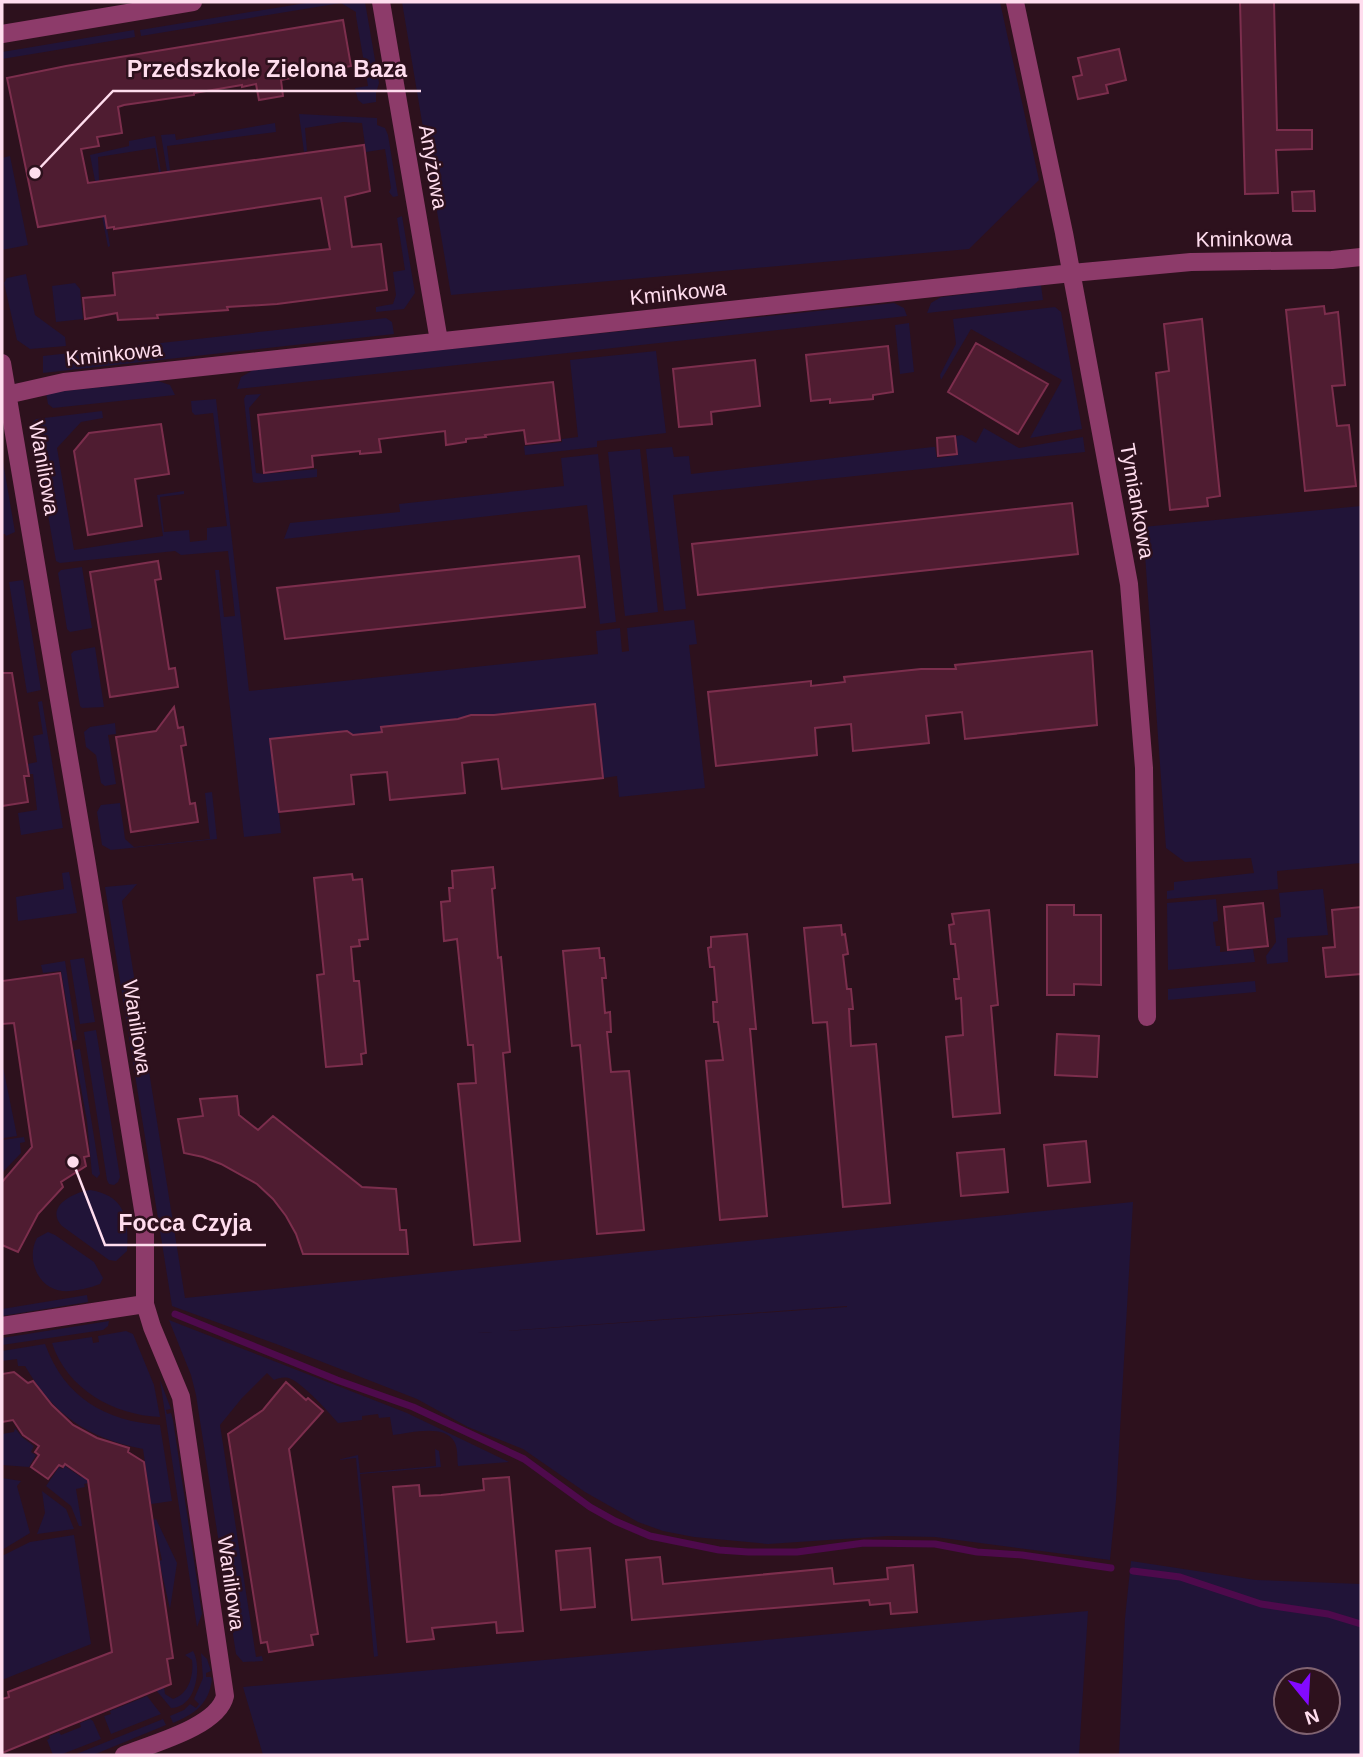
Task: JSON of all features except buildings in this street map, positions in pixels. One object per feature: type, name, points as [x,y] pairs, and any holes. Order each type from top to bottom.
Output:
[{"type":"street","points":[[2,34],[193,2]]},
{"type":"street","name":"Anyżowa","points":[[382,2],[439,341]]},
{"type":"street","name":"Tymiankowa","points":[[1015,2],[1072,273],[1131,599],[1144,768],[1147,1017]]},
{"type":"street","name":"Kminkowa","points":[[5,395],[64,382],[1072,273],[1191,262],[1361,257]]},
{"type":"street","name":"Waniliowa","points":[[2,363],[5,395],[145,1222],[145,1304],[181,1397],[225,1696],[219,1710],[202,1723],[124,1755]]},
{"type":"street","points":[[2,1326],[145,1304]]},
{"type":"shaded area","points":[[312,2],[365,2],[379,83],[376,102],[363,104],[358,100],[355,88],[368,86],[356,12],[341,3],[141,36],[140,30]]},
{"type":"shaded area","points":[[402,2],[1000,2],[1039,180],[969,249],[451,295]]},
{"type":"shaded area","points":[[134,30],[135,37],[2,59],[2,52]]},
{"type":"shaded area","points":[[299,114],[377,118],[377,125],[385,128],[388,135],[398,196],[393,197],[389,192],[391,188],[385,149],[366,152],[362,123],[343,122],[305,128],[307,151],[304,152]]},
{"type":"shaded area","points":[[275,123],[276,132],[167,146],[170,171],[167,171],[161,135],[175,134],[176,140]]},
{"type":"shaded area","points":[[155,136],[161,172],[155,148],[98,157],[108,247],[90,155],[129,146],[129,141]]},
{"type":"shaded area","points":[[10,156],[28,245],[2,250],[2,158]]},
{"type":"shaded area","points":[[402,216],[415,293],[404,309],[376,312],[376,307],[393,304],[396,295],[393,272],[405,270],[397,218]]},
{"type":"shaded area","points":[[26,274],[35,315],[65,337],[66,346],[30,349],[17,340],[4,283],[7,278]]},
{"type":"shaded area","points":[[75,283],[80,289],[83,319],[56,322],[52,286]]},
{"type":"shaded area","points":[[1041,285],[1043,300],[927,313],[931,303],[941,297]]},
{"type":"shaded area","points":[[894,303],[904,308],[907,316],[237,389],[241,377],[255,369]]},
{"type":"shaded area","points":[[1055,307],[1061,312],[1082,429],[1030,438],[1062,380],[971,329],[941,380],[940,375],[956,344],[953,319]]},
{"type":"shaded area","points":[[386,318],[392,322],[394,334],[43,373],[43,356]]},
{"type":"shaded area","points":[[909,323],[914,372],[900,374],[895,325]]},
{"type":"shaded area","points":[[656,351],[666,433],[597,441],[597,447],[525,455],[524,446],[562,442],[562,439],[578,437],[570,360]]},
{"type":"shaded area","points":[[158,381],[170,385],[175,395],[53,408],[48,404],[46,393]]},
{"type":"shaded area","points":[[261,394],[249,408],[256,473],[317,469],[317,477],[253,482],[244,399],[246,395]]},
{"type":"shaded area","points":[[216,399],[249,691],[598,654],[596,631],[620,628],[622,652],[629,651],[627,628],[694,620],[697,644],[689,645],[705,788],[619,797],[617,776],[603,778],[595,704],[568,706],[382,727],[382,732],[348,736],[347,731],[271,739],[281,833],[244,837],[215,570],[219,570],[224,617],[235,616],[228,551],[181,555],[175,551],[60,563],[56,561],[32,423],[36,419],[102,411],[103,418],[81,422],[57,448],[74,550],[163,536],[157,495],[184,491],[184,494],[160,497],[164,532],[189,530],[190,542],[207,540],[207,528],[227,526],[213,413],[195,415],[191,401]]},
{"type":"shaded area","points":[[984,428],[1019,448],[1083,437],[1085,452],[673,495],[686,609],[664,611],[646,449],[672,447],[674,457],[689,456],[691,474],[933,447],[937,458],[958,455],[956,436],[962,435],[976,443]]},
{"type":"shaded area","points":[[640,449],[658,612],[625,616],[608,452]]},
{"type":"shaded area","points":[[598,454],[616,622],[600,624],[587,505],[284,539],[290,523],[400,512],[399,504],[564,486],[561,458]]},
{"type":"shaded area","points":[[2,456],[15,532],[6,536],[2,534]]},
{"type":"shaded area","points":[[1361,506],[1361,863],[1277,871],[1278,889],[1167,899],[1167,891],[1174,890],[1174,882],[1254,873],[1251,858],[1185,862],[1166,848],[1143,527]]},
{"type":"shaded area","points":[[82,567],[92,628],[70,632],[67,629],[58,573],[61,570]]},
{"type":"shaded area","points":[[23,580],[41,690],[27,693],[9,582]]},
{"type":"shaded area","points":[[95,647],[104,707],[82,708],[71,654]]},
{"type":"shaded area","points":[[42,701],[63,828],[21,835],[18,813],[37,810],[33,774],[30,774],[28,764],[37,762],[33,736],[43,734],[38,702]]},
{"type":"shaded area","points":[[115,723],[116,734],[108,735],[116,784],[105,786],[101,783],[96,755],[86,747],[84,732],[90,727]]},
{"type":"shaded area","points":[[212,792],[217,839],[111,850],[102,845],[97,812],[101,805],[120,803],[125,839],[134,847],[210,839],[205,793]]},
{"type":"shaded area","points":[[69,872],[77,913],[18,921],[16,897],[64,889],[62,873]]},
{"type":"shaded area","points":[[137,884],[122,901],[185,1298],[1133,1202],[1116,1500],[1110,1560],[935,1537],[888,1536],[768,1544],[694,1537],[663,1531],[638,1522],[585,1492],[523,1449],[468,1427],[417,1399],[172,1306],[105,887]],"holes":[[[847,1306],[847,1307],[478,1333]]]},
{"type":"shaded area","points":[[1323,889],[1328,935],[1287,938],[1288,962],[1267,964],[1266,956],[1276,942],[1274,918],[1281,917],[1279,893]]},
{"type":"shaded area","points":[[1216,899],[1218,921],[1213,922],[1216,946],[1220,946],[1220,952],[1253,949],[1255,962],[1168,970],[1167,903]]},
{"type":"shaded area","points":[[84,958],[95,1022],[80,1024],[70,960]]},
{"type":"shaded area","points":[[65,961],[77,1040],[73,1041],[61,971],[43,973],[41,965]]},
{"type":"shaded area","points":[[1255,981],[1256,992],[1168,1000],[1168,989]]},
{"type":"shaded area","points":[[96,1030],[120,1177],[114,1185],[107,1180],[84,1032]]},
{"type":"shaded area","points":[[80,1049],[100,1174],[97,1178],[92,1174],[87,1121],[74,1050]]},
{"type":"shaded area","points":[[2,1062],[17,1136],[3,1140],[24,1137],[25,1142],[20,1143],[21,1153],[2,1173]]},
{"type":"shaded area","points":[[90,1190],[111,1198],[123,1211],[126,1219],[127,1251],[116,1261],[109,1260],[62,1226],[57,1219],[59,1207],[63,1202],[69,1197]]},
{"type":"shaded area","points":[[48,1232],[94,1262],[103,1278],[100,1284],[62,1291],[53,1289],[40,1278],[33,1263],[34,1246],[37,1238]]},
{"type":"shaded area","points":[[87,1295],[88,1302],[2,1316],[2,1309]]},
{"type":"shaded area","points":[[169,1320],[407,1413],[509,1462],[458,1466],[455,1443],[444,1433],[418,1431],[393,1435],[390,1417],[379,1418],[378,1414],[362,1416],[362,1420],[338,1423],[296,1382],[287,1378],[274,1380],[267,1373],[220,1425],[256,1657],[262,1656],[263,1661],[243,1662],[236,1654],[196,1395]]},
{"type":"shaded area","points":[[109,1321],[103,1330],[2,1345],[2,1338]]},
{"type":"shaded area","points":[[126,1331],[133,1334],[154,1385],[160,1417],[125,1411],[94,1396],[69,1374],[52,1343],[92,1337],[93,1343],[99,1342],[98,1336]]},
{"type":"shaded area","points":[[45,1344],[64,1379],[89,1403],[122,1418],[160,1425],[172,1501],[151,1504],[143,1449],[105,1438],[74,1422],[48,1398],[25,1366],[18,1366],[17,1359],[2,1361],[2,1351]]},
{"type":"shaded area","points":[[160,1380],[171,1409],[166,1410],[167,1414],[171,1413],[173,1420],[202,1614],[197,1627]]},
{"type":"shaded area","points":[[15,1428],[34,1446],[31,1452],[36,1455],[29,1467],[2,1465],[2,1434],[14,1432]]},
{"type":"shaded area","points":[[435,1449],[439,1451],[441,1467],[360,1474],[378,1656],[374,1657],[356,1458],[337,1460],[358,1455],[360,1473],[436,1466]]},
{"type":"shaded area","points":[[65,1466],[81,1477],[87,1477],[88,1483],[84,1484],[85,1487],[76,1489],[82,1526],[79,1526],[71,1506],[46,1486],[59,1467],[62,1469]]},
{"type":"shaded area","points":[[2,1478],[21,1481],[17,1486],[30,1533],[2,1550]]},
{"type":"shaded area","points":[[42,1491],[66,1509],[74,1529],[37,1534],[45,1513]]},
{"type":"shaded area","points":[[156,1519],[177,1563],[170,1609],[159,1561],[162,1560],[153,1520]]},
{"type":"shaded area","points":[[74,1535],[91,1644],[2,1680],[2,1556],[30,1542]]},
{"type":"shaded area","points":[[1131,1561],[1256,1580],[1361,1584],[1361,1755],[1119,1755],[1125,1618]]},
{"type":"shaded area","points":[[1088,1611],[1079,1755],[263,1755],[243,1687]]},
{"type":"shaded area","points":[[193,1651],[197,1676],[192,1694],[180,1706],[171,1708],[156,1690],[164,1687],[165,1694],[173,1699],[183,1693],[192,1672],[192,1660],[185,1655]]},
{"type":"shaded area","points":[[201,1653],[207,1659],[211,1671],[206,1673],[206,1677],[212,1679],[208,1695],[194,1712],[173,1723],[170,1716],[190,1704],[196,1708],[199,1704],[194,1699],[203,1678]]},
{"type":"shaded area","points":[[147,1696],[161,1714],[111,1734],[104,1716]]},
{"type":"shaded area","points":[[90,1719],[101,1739],[60,1755],[53,1755],[47,1740],[49,1736],[59,1732],[61,1735],[81,1727],[80,1723]]},
{"type":"shaded area","points":[[163,1719],[166,1725],[93,1755],[74,1755]]},
{"type":"waterway","points":[[175,1314],[337,1380],[413,1407],[524,1459],[590,1507],[650,1536],[719,1550],[748,1552],[797,1552],[864,1543],[935,1544],[977,1552],[1022,1555],[1111,1568]]},
{"type":"waterway","points":[[1133,1571],[1180,1577],[1261,1604],[1328,1614],[1361,1624]]},
{"type":"place","name":"Przedszkole Zielona Baza","points":[[35,173]]},
{"type":"place","name":"Focca Czyja","points":[[73,1162]]}]
